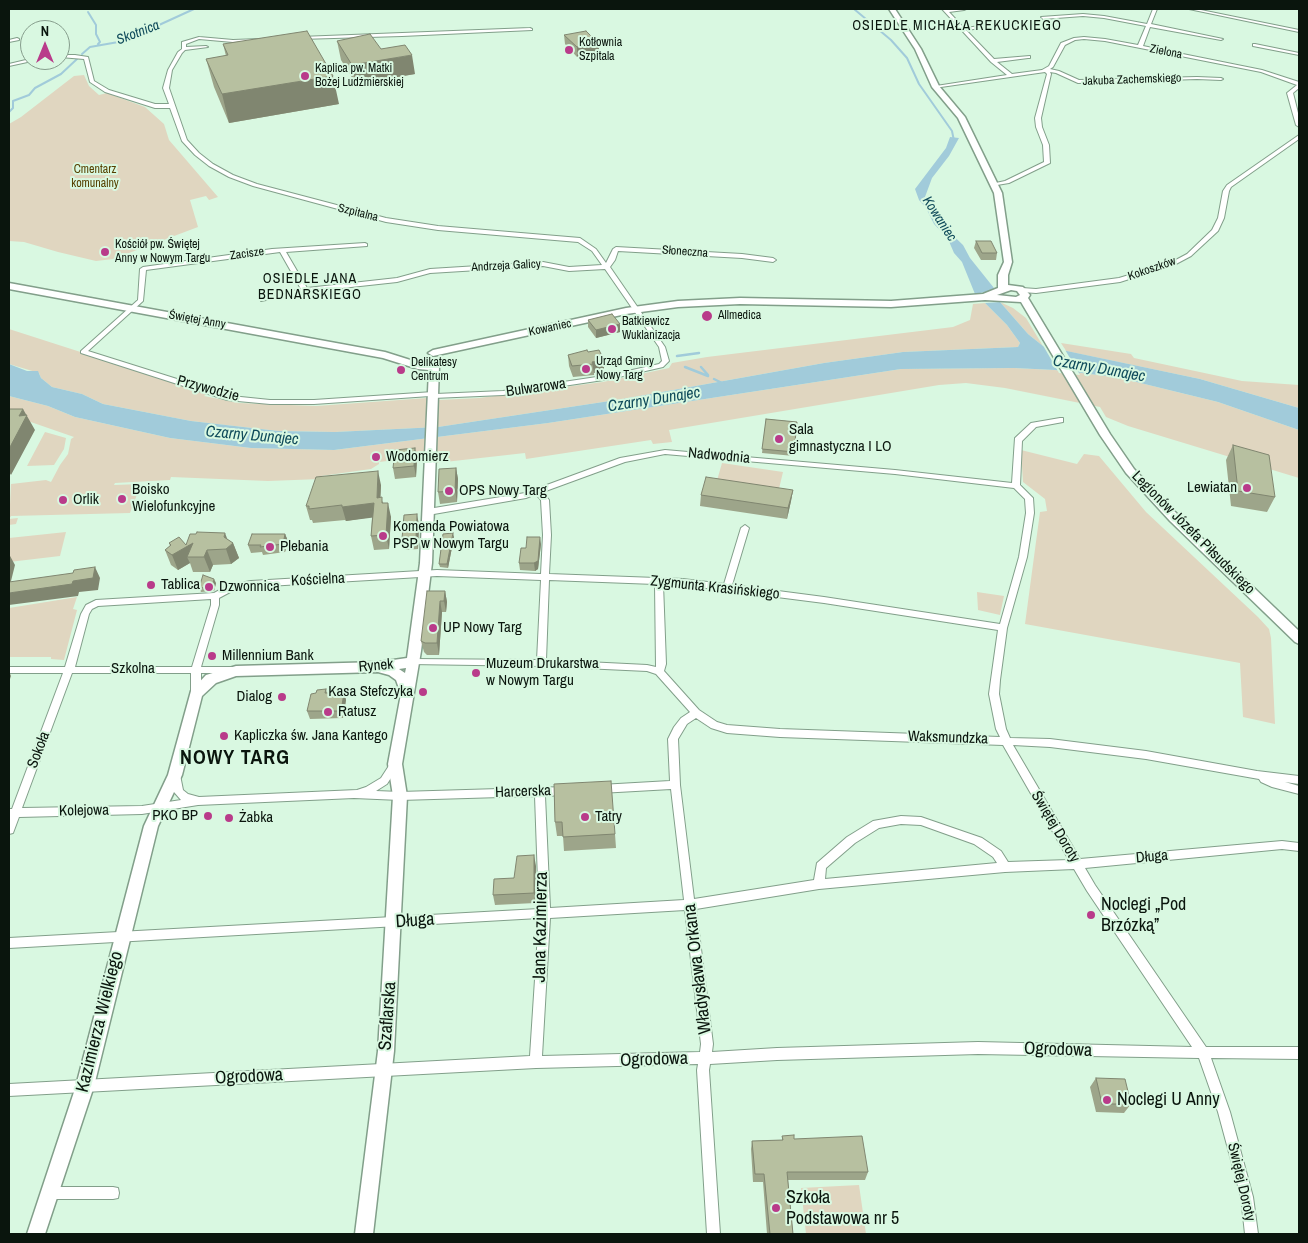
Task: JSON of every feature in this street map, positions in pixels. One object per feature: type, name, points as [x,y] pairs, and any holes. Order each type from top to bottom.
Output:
[{"type":"street","points":[[892,9],[918,49],[936,87],[961,118],[993,185],[1001,207],[1008,262],[1006,272],[1003,275],[1005,294]]},
{"type":"street","points":[[945,10],[964,9]]},
{"type":"street","points":[[1140,47],[1150,26],[1155,9]]},
{"type":"street","points":[[1191,9],[1299,31]]},
{"type":"street","points":[[945,10],[993,61],[1011,76]]},
{"type":"street","points":[[1043,18],[1093,16],[1221,39]]},
{"type":"street","points":[[963,29],[1013,23]]},
{"type":"street","points":[[296,38],[402,36],[530,29]]},
{"type":"street","points":[[206,47],[184,49],[184,43],[199,38],[233,41],[271,39]]},
{"type":"street","points":[[9,41],[17,39]]},
{"type":"street","name":"Zielona","points":[[993,185],[1006,182],[1047,163],[1046,145],[1039,127],[1038,118],[1049,74],[1046,70],[1053,64],[1060,46],[1074,39],[1096,39],[1262,70],[1299,85]]},
{"type":"street","points":[[1255,45],[1299,54]]},
{"type":"street","name":"Szpitalna","points":[[184,49],[180,52],[167,78],[167,92],[184,140],[196,154],[219,170],[246,182],[364,215],[411,225],[575,238],[589,245],[636,310]]},
{"type":"street","points":[[70,56],[86,58],[92,82],[107,91],[155,106],[172,106]]},
{"type":"street","points":[[993,61],[1028,57]]},
{"type":"street","points":[[936,87],[1032,74],[1046,70]]},
{"type":"street","name":"Jakuba Zachemskiego","points":[[1046,70],[1057,72],[1078,82],[1197,78],[1221,80]]},
{"type":"street","points":[[1299,85],[1290,93],[1299,125]]},
{"type":"street","name":"Kokoszków","points":[[1021,293],[1126,279],[1163,268],[1189,255],[1206,241],[1219,225],[1226,191],[1229,186],[1299,137]]},
{"type":"street","name":"Zacisze","points":[[133,309],[141,300],[142,269],[282,250],[365,245]]},
{"type":"street","name":"Słoneczna","points":[[606,266],[612,260],[616,249],[732,255],[773,260]]},
{"type":"street","points":[[282,250],[305,290]]},
{"type":"street","name":"Andrzeja Galicy","points":[[263,300],[305,290],[407,278],[430,271],[543,264],[569,269],[606,266]]},
{"type":"street","points":[[1006,272],[1021,293]]},
{"type":"street","name":"Świętej Anny","points":[[9,286],[385,355],[426,359]]},
{"type":"street","points":[[1005,294],[1021,293]]},
{"type":"street","points":[[1005,294],[1021,293]]},
{"type":"street","name":"Legionów Józefa Piłsudskiego","points":[[1021,293],[1033,317],[1047,336],[1117,454],[1147,490],[1299,639]]},
{"type":"street","name":"Kowaniec","points":[[426,359],[473,344],[636,310],[712,302],[891,304],[1005,294]]},
{"type":"street","name":"Legionów Józefa Piłsudskiego","points":[[1005,294],[1033,317]]},
{"type":"street","name":"Przywodzie","points":[[133,309],[84,352],[230,398],[270,402],[314,402],[433,395]]},
{"type":"street","name":"Bulwarowa","points":[[433,395],[502,393],[610,377],[660,366],[666,362],[662,347],[636,310]]},
{"type":"street","points":[[426,359],[433,395],[428,512],[425,574],[413,662],[541,663],[647,668],[659,672],[659,581]]},
{"type":"street","points":[[1016,486],[1018,440],[1034,425],[1060,420]]},
{"type":"street","name":"Nadwodnia","points":[[428,512],[494,502],[538,491],[623,460],[665,452],[896,472],[1016,486]]},
{"type":"street","name":"Świętej Doroty","points":[[1016,486],[1029,498],[1030,513],[1023,557],[1003,628],[994,694],[1001,730],[1010,752],[1091,888],[1202,1053],[1224,1112],[1247,1197],[1252,1234]]},
{"type":"street","points":[[538,491],[545,500],[547,535],[541,663]]},
{"type":"street","points":[[727,587],[745,528]]},
{"type":"street","name":"Zygmunta Krasińskiego","points":[[425,574],[659,581],[727,587],[1003,628]]},
{"type":"street","name":"Kościelna","points":[[70,670],[85,614],[89,607],[96,603],[215,601],[232,587],[251,584],[425,574]]},
{"type":"street","points":[[196,669],[215,601]]},
{"type":"street","name":"Rynek","points":[[413,662],[406,693],[395,764],[400,796],[354,794],[198,800],[159,808],[175,775],[196,696],[196,669],[379,667],[413,662]]},
{"type":"street","points":[[379,667],[401,677],[406,693]]},
{"type":"street","name":"Szkolna","points":[[9,670],[196,669]]},
{"type":"street","name":"Sokoła","points":[[9,830],[12,813],[70,670]]},
{"type":"street","name":"Rynek","points":[[196,696],[201,688],[211,679],[236,670]]},
{"type":"street","name":"Waksmundzka","points":[[659,672],[696,713],[714,725],[739,730],[1006,740],[1146,755],[1257,775],[1299,780]]},
{"type":"street","name":"Władysława Orkana","points":[[696,713],[684,721],[676,730],[673,739],[675,785],[707,1044],[703,1079],[714,1234]]},
{"type":"street","name":"Rynek","points":[[354,794],[368,791],[384,781],[395,764]]},
{"type":"street","points":[[175,775],[179,792],[186,797],[198,800]]},
{"type":"street","name":"Waksmundzka","points":[[1257,775],[1276,784],[1299,790]]},
{"type":"street","name":"Harcerska","points":[[400,796],[540,792],[675,785]]},
{"type":"street","name":"Jana Kazimierza","points":[[536,1062],[545,923],[543,912],[540,792]]},
{"type":"street","name":"Szaflarska","points":[[364,1234],[384,1070],[400,796]]},
{"type":"street","name":"Kolejowa","points":[[12,813],[159,808]]},
{"type":"street","name":"Kazimierza Wielkiego","points":[[36,1234],[85,1086],[151,826],[159,808]]},
{"type":"street","points":[[819,884],[821,866],[851,840],[877,824],[901,820],[920,821],[978,841],[997,854],[1005,868]]},
{"type":"street","name":"Długa","points":[[9,943],[690,904],[819,884],[1005,868],[1077,864],[1282,845],[1299,847]]},
{"type":"street","name":"Ogrodowa","points":[[9,1090],[536,1062],[978,1048],[1202,1053],[1299,1053]]},
{"type":"street","points":[[49,1193],[112,1192]]},
{"type":"green space","name":"Cmentarz komunalny","points":[[84,75],[89,86],[99,95],[107,93],[145,107],[164,124],[169,140],[218,197],[209,200],[206,196],[190,200],[198,227],[113,259],[96,261],[24,242],[9,241],[9,124],[74,76]]},
{"type":"green space","points":[[1000,302],[1013,308],[1026,318],[1043,346],[1028,334]]},
{"type":"green space","points":[[985,303],[1007,325],[1020,343],[1018,347],[903,352],[824,363],[623,399],[438,427],[335,432],[278,431],[191,421],[103,404],[82,394],[52,387],[41,378],[39,373],[9,364],[9,329],[208,393],[204,396],[239,403],[316,406],[427,398],[439,400],[479,398],[603,382],[669,368],[672,363],[707,357],[953,327],[970,320],[973,304]]},
{"type":"green space","points":[[1061,343],[1131,354],[1134,358],[1242,381],[1299,385],[1299,408],[1200,379],[1066,351]]},
{"type":"green space","points":[[1014,368],[1055,370],[1116,377],[1218,402],[1299,430],[1299,478],[1128,426],[1106,417],[1100,407],[1005,388],[966,383],[939,385],[669,430],[672,442],[653,444],[651,440],[526,459],[525,453],[436,463],[436,455],[379,462],[379,464],[371,469],[321,476],[321,479],[268,481],[171,477],[170,480],[115,483],[114,485],[141,484],[130,513],[11,516],[9,519],[11,484],[46,480],[51,482],[68,454],[71,439],[74,437],[25,420],[9,419],[9,396],[48,406],[75,417],[170,438],[251,448],[334,450],[548,423],[901,369]]},
{"type":"green space","points":[[45,432],[66,438],[64,449],[54,465],[27,466]]},
{"type":"green space","points":[[1021,450],[1077,464],[1084,454],[1099,456],[1146,512],[1258,617],[1269,629],[1271,638],[1275,724],[1243,717],[1240,663],[1025,624],[1040,512],[1047,511],[1045,499],[1023,482]]},
{"type":"green space","points":[[722,463],[783,472],[778,493],[716,484]]},
{"type":"green space","points":[[18,518],[16,524],[9,525],[9,519]]},
{"type":"green space","points":[[66,532],[60,556],[9,562],[9,538]]},
{"type":"green space","points":[[977,592],[1004,596],[1000,615],[978,610]]},
{"type":"green space","points":[[77,597],[73,609],[77,610],[64,660],[51,659],[51,657],[9,657],[9,608]]},
{"type":"green space","points":[[859,1185],[866,1234],[806,1234],[801,1188]]},
{"type":"water","points":[[950,137],[959,138],[949,156],[932,178],[925,197],[937,220],[963,245],[970,258],[994,288],[991,291],[975,294],[962,262],[954,253],[948,239],[934,224],[926,208],[919,200],[915,189],[946,148]]},
{"type":"water","name":"Czarny Dunajec","points":[[1000,302],[1028,334],[1043,346],[1200,379],[1299,408],[1299,430],[1218,402],[1116,377],[1055,370],[1014,368],[901,369],[548,423],[334,450],[251,448],[170,438],[75,417],[48,406],[9,396],[9,364],[27,371],[38,371],[41,378],[52,387],[82,394],[103,404],[191,421],[278,431],[335,432],[438,427],[623,399],[824,363],[903,352],[1018,347],[1020,343],[1007,325],[985,303]]},
{"type":"pier","points":[[1041,342],[1064,348],[1080,375],[1059,373]]},
{"type":"building","points":[[307,31],[333,76],[222,94],[206,59],[228,55],[223,44]]},
{"type":"building","points":[[586,31],[599,44],[577,47],[564,35]]},
{"type":"building","points":[[370,34],[381,49],[405,45],[412,55],[352,65],[337,41]]},
{"type":"building","points":[[976,241],[991,241],[997,253],[982,253]]},
{"type":"building","points":[[612,314],[620,324],[596,330],[588,320]]},
{"type":"building","points":[[587,350],[588,352],[599,350],[604,360],[592,362],[593,364],[572,366],[568,355]]},
{"type":"building","points":[[9,409],[23,409],[19,416],[27,415],[9,449]]},
{"type":"building","name":"Sala gimnastyczna I LO","points":[[766,419],[797,422],[794,452],[762,449]]},
{"type":"building","points":[[1233,445],[1269,455],[1275,497],[1238,491]]},
{"type":"building","points":[[415,448],[414,466],[393,468],[395,450]]},
{"type":"building","points":[[456,468],[455,491],[438,492],[439,469]]},
{"type":"building","points":[[378,471],[377,498],[382,497],[382,503],[388,503],[386,535],[371,536],[374,503],[309,509],[309,506],[306,506],[316,477]]},
{"type":"building","points":[[706,477],[793,490],[788,508],[701,495]]},
{"type":"building","points":[[417,514],[416,538],[402,539],[404,515]]},
{"type":"building","points":[[197,532],[225,533],[224,537],[233,543],[226,549],[207,550],[204,557],[187,557],[193,543],[172,555],[165,550],[171,545],[169,543],[179,537],[186,545],[190,534],[196,534]]},
{"type":"building","points":[[453,533],[447,564],[439,564],[443,534]]},
{"type":"building","points":[[252,534],[285,534],[283,544],[260,547],[261,545],[248,545]]},
{"type":"building","points":[[527,537],[540,537],[538,561],[534,563],[519,563],[521,548],[526,548]]},
{"type":"building","points":[[95,567],[93,578],[73,581],[72,584],[9,593],[9,582],[73,573],[74,570]]},
{"type":"building","points":[[203,575],[214,579],[212,587],[199,588]]},
{"type":"building","points":[[427,591],[445,591],[444,601],[440,601],[437,643],[421,641]]},
{"type":"building","points":[[326,689],[325,693],[344,693],[341,711],[307,711],[311,694],[316,693],[317,690]]},
{"type":"building","name":"Tatry","points":[[611,781],[615,834],[563,837],[562,822],[555,822],[554,784]]},
{"type":"building","points":[[534,855],[534,893],[493,895],[494,879],[514,878],[517,856]]},
{"type":"building","points":[[1096,1078],[1125,1079],[1131,1104],[1102,1104]]},
{"type":"building","name":"Szkoła Podstawowa nr 5","points":[[794,1135],[794,1139],[862,1136],[868,1172],[787,1172],[793,1234],[770,1234],[764,1174],[755,1174],[752,1141],[783,1140],[782,1136]]},
{"type":"waterway","name":"Skotnica","points":[[82,54],[90,47],[124,41],[194,9]]},
{"type":"waterway","name":"Kowaniec","points":[[854,9],[891,40],[907,58],[919,84],[952,131],[954,141]]},
{"type":"waterway","points":[[88,12],[96,25],[96,34],[100,42],[98,44]]},
{"type":"waterway","name":"Skotnica","points":[[9,112],[13,108],[13,101],[29,95],[35,88],[61,74],[77,59]]},
{"type":"waterway","points":[[677,356],[699,353]]},
{"type":"waterway","points":[[685,367],[708,376]]},
{"type":"waterway","points":[[701,367],[708,375]]},
{"type":"waterway","points":[[714,379],[724,384]]},
{"type":"place","name":"Kotłownia Szpitala","points":[[569,50]]},
{"type":"place","name":"Kaplica pw. Matki Bożej Ludźmierskiej","points":[[305,76]]},
{"type":"place","name":"Kościół pw. Świętej Anny w Nowym Targu","points":[[105,252]]},
{"type":"place","name":"Allmedica","points":[[707,316]]},
{"type":"place","name":"Batkiewicz Wuklanizacja","points":[[612,329]]},
{"type":"place","name":"Urząd Gminy Nowy Targ","points":[[586,369]]},
{"type":"place","name":"Delikatesy Centrum","points":[[401,370]]},
{"type":"place","name":"Sala gimnastyczna I LO","points":[[779,439]]},
{"type":"place","name":"Wodomierz","points":[[376,457]]},
{"type":"place","name":"Lewiatan","points":[[1247,488]]},
{"type":"place","name":"OPS Nowy Targ","points":[[449,491]]},
{"type":"place","name":"Boisko Wielofunkcyjne","points":[[122,499]]},
{"type":"place","name":"Orlik","points":[[63,500]]},
{"type":"place","name":"Komenda Powiatowa PSP w Nowym Targu","points":[[383,536]]},
{"type":"place","name":"Plebania","points":[[270,547]]},
{"type":"place","name":"Tablica","points":[[151,585]]},
{"type":"place","name":"Dzwonnica","points":[[209,587]]},
{"type":"place","name":"UP Nowy Targ","points":[[433,628]]},
{"type":"place","name":"Millennium Bank","points":[[212,656]]},
{"type":"place","name":"Muzeum Drukarstwa w Nowym Targu","points":[[476,673]]},
{"type":"place","name":"Kasa Stefczyka","points":[[423,692]]},
{"type":"place","name":"Dialog","points":[[282,697]]},
{"type":"place","name":"Ratusz","points":[[328,712]]},
{"type":"place","name":"Kapliczka św. Jana Kantego","points":[[224,736]]},
{"type":"place","name":"PKO BP","points":[[208,816]]},
{"type":"place","name":"Tatry","points":[[585,817]]},
{"type":"place","name":"Żabka","points":[[229,818]]},
{"type":"place","name":"Noclegi „Pod Brzózką”","points":[[1091,915]]},
{"type":"place","name":"Noclegi U Anny","points":[[1107,1100]]},
{"type":"place","name":"Szkoła Podstawowa nr 5","points":[[776,1208]]},
{"type":"district","name":"OSIEDLE MICHAŁA REKUCKIEGO","points":[[957,26]]},
{"type":"district","name":"OSIEDLE JANA BEDNARSKIEGO","points":[[310,288]]},
{"type":"district","name":"NOWY TARG","points":[[235,759]]}]
